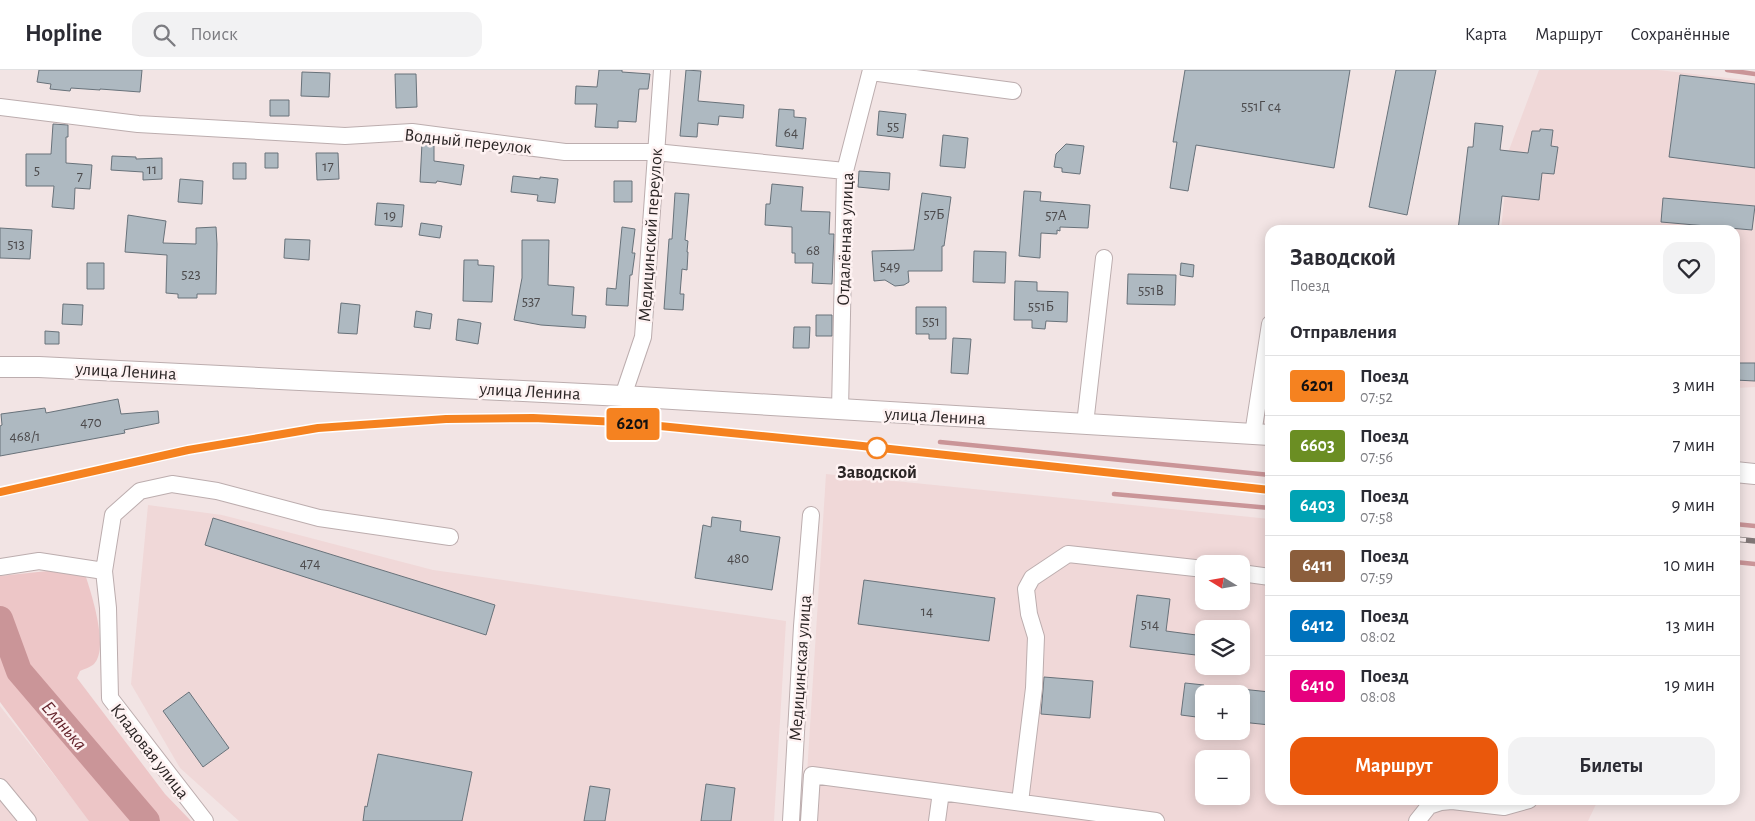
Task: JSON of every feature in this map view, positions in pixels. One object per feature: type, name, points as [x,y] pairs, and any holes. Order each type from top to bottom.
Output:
[{"type":"main road","name":"улица Ленина","points":[[0,367],[39,367],[623,396],[1262,435]]},
{"type":"main road","points":[[1740,472],[1755,474]]},
{"type":"street","name":"Медицинский переулок","points":[[623,396],[643,337],[662,70]]},
{"type":"street","points":[[871,71],[1013,91]]},
{"type":"street","name":"Отдалённая улица","points":[[840,410],[845,171],[871,71]]},
{"type":"street","name":"Водный переулок","points":[[0,108],[138,124],[345,136],[412,132],[565,152],[655,152],[845,171]]},
{"type":"street","points":[[1085,424],[1104,258]]},
{"type":"street","points":[[1262,435],[1265,393]]},
{"type":"street","name":"Кладовая улица","points":[[204,821],[110,698],[108,608],[104,571],[113,515],[140,491],[172,484],[218,492],[319,518],[450,537]]},
{"type":"street","name":"Медицинская улица","points":[[790,821],[811,515]]},
{"type":"street","points":[[1020,802],[1034,688],[1036,637],[1029,614],[1026,589],[1032,578],[1068,554],[1195,568]]},
{"type":"street","points":[[0,567],[39,562],[104,571]]},
{"type":"street","points":[[1250,574],[1265,576]]},
{"type":"street","points":[[809,821],[812,775],[1156,821]]},
{"type":"street","points":[[0,787],[28,821]]},
{"type":"street","points":[[937,821],[941,792]]},
{"type":"street","points":[[1417,821],[1429,806],[1432,805]]},
{"type":"street","points":[[1494,805],[1508,805]]},
{"type":"shaded area","points":[[1539,70],[1658,70],[1755,81],[1755,387],[1740,388],[1740,225],[1502,225],[1509,150]]},
{"type":"shaded area","points":[[826,474],[1265,518],[1265,805],[1596,805],[1588,821],[804,821]]},
{"type":"shaded area","points":[[148,505],[222,515],[433,570],[786,621],[774,821],[239,821],[180,768],[131,684]]},
{"type":"shaded area","points":[[57,570],[86,577],[98,622],[100,646],[98,656],[93,665],[80,671],[77,678],[165,794],[191,821],[89,821],[0,702],[0,576]]},
{"type":"shaded area","points":[[0,706],[90,821],[0,821]]},
{"type":"building","points":[[39,70],[142,70],[140,92],[71,88],[70,91],[50,89],[51,84],[37,82]]},
{"type":"building","points":[[599,70],[622,70],[622,72],[650,74],[648,89],[639,89],[636,122],[618,121],[618,128],[595,127],[597,104],[575,104],[576,86],[597,87]]},
{"type":"building","points":[[686,70],[701,71],[698,101],[744,105],[743,118],[719,116],[718,125],[698,123],[697,137],[680,136]]},
{"type":"building","points":[[1185,70],[1350,70],[1334,168],[1196,145],[1188,191],[1170,188],[1177,142],[1173,142]]},
{"type":"building","points":[[1396,70],[1436,70],[1407,215],[1369,207]]},
{"type":"building","points":[[302,72],[330,73],[329,97],[301,96]]},
{"type":"building","points":[[395,74],[416,74],[417,107],[396,108]]},
{"type":"building","points":[[1680,75],[1755,84],[1755,168],[1669,157]]},
{"type":"building","points":[[270,100],[289,100],[289,116],[270,116]]},
{"type":"building","points":[[779,109],[794,110],[794,117],[806,118],[803,149],[776,146]]},
{"type":"building","points":[[879,111],[906,114],[903,138],[877,135]]},
{"type":"building","points":[[1475,123],[1503,126],[1500,150],[1528,153],[1532,131],[1540,131],[1540,129],[1553,130],[1551,146],[1558,147],[1554,174],[1542,173],[1539,200],[1502,196],[1499,225],[1459,225],[1468,147],[1473,147]]},
{"type":"building","points":[[53,124],[68,125],[66,163],[92,165],[90,189],[75,188],[74,209],[52,207],[54,186],[26,186],[26,154],[51,154]]},
{"type":"building","points":[[943,135],[968,138],[965,168],[940,166]]},
{"type":"building","points":[[422,143],[434,145],[434,161],[464,165],[461,185],[437,181],[436,183],[420,182]]},
{"type":"building","points":[[1066,144],[1084,146],[1080,174],[1062,172],[1062,168],[1054,167],[1056,154]]},
{"type":"building","points":[[265,153],[278,153],[278,168],[265,168]]},
{"type":"building","points":[[316,153],[338,153],[339,179],[317,180]]},
{"type":"building","points":[[112,156],[136,157],[136,159],[162,158],[162,179],[143,180],[143,172],[111,170]]},
{"type":"building","points":[[233,163],[246,163],[246,179],[233,179]]},
{"type":"building","points":[[859,171],[890,173],[889,190],[858,187]]},
{"type":"building","points":[[513,176],[558,179],[555,203],[537,201],[538,195],[511,192]]},
{"type":"building","points":[[180,179],[203,181],[202,204],[178,202]]},
{"type":"building","points":[[614,181],[632,181],[632,202],[614,202]]},
{"type":"building","points":[[772,184],[803,187],[801,211],[830,212],[829,234],[834,234],[832,284],[812,283],[813,263],[795,263],[795,253],[792,253],[792,227],[765,225],[766,204],[770,204]]},
{"type":"building","points":[[1024,191],[1041,192],[1040,201],[1090,205],[1088,228],[1060,227],[1060,231],[1057,230],[1057,234],[1041,233],[1040,258],[1019,256]]},
{"type":"building","points":[[675,193],[689,194],[685,240],[688,241],[687,270],[682,269],[680,294],[684,294],[683,310],[664,309],[669,239],[672,239]]},
{"type":"building","points":[[922,193],[951,197],[944,246],[942,246],[942,271],[908,271],[909,282],[904,285],[895,286],[885,280],[874,281],[872,251],[914,250]]},
{"type":"building","points":[[1663,198],[1755,206],[1752,230],[1740,229],[1740,225],[1695,225],[1661,222]]},
{"type":"building","points":[[377,203],[404,205],[402,227],[375,225]]},
{"type":"building","points":[[128,215],[166,221],[163,243],[196,244],[196,228],[216,227],[216,294],[197,294],[197,298],[178,298],[178,294],[166,293],[167,255],[125,252]]},
{"type":"building","points":[[421,223],[442,226],[440,238],[419,235]]},
{"type":"building","points":[[622,227],[635,229],[632,253],[635,253],[632,275],[630,275],[628,306],[606,305],[607,288],[616,289]]},
{"type":"building","points":[[0,228],[32,230],[30,259],[0,258]]},
{"type":"building","points":[[285,239],[310,240],[309,260],[284,258]]},
{"type":"building","points":[[522,240],[549,240],[548,285],[574,287],[572,315],[586,316],[585,328],[541,325],[514,320],[522,278]]},
{"type":"building","points":[[974,251],[1006,252],[1005,283],[973,282]]},
{"type":"building","points":[[464,260],[478,260],[478,265],[494,266],[492,302],[463,301]]},
{"type":"building","points":[[87,263],[104,263],[104,289],[87,289]]},
{"type":"building","points":[[1181,263],[1194,265],[1193,277],[1180,275]]},
{"type":"building","points":[[1128,274],[1176,275],[1175,305],[1127,304]]},
{"type":"building","points":[[1015,281],[1037,282],[1037,291],[1068,292],[1067,322],[1046,321],[1045,329],[1032,328],[1032,320],[1014,320]]},
{"type":"building","points":[[341,303],[360,305],[357,334],[338,333]]},
{"type":"building","points":[[63,304],[83,305],[82,325],[62,324]]},
{"type":"building","points":[[916,307],[946,307],[946,339],[929,339],[929,334],[916,334]]},
{"type":"building","points":[[416,311],[432,314],[430,329],[414,327]]},
{"type":"building","points":[[816,315],[832,315],[832,336],[816,336]]},
{"type":"building","points":[[458,319],[481,323],[478,344],[456,340]]},
{"type":"building","points":[[794,327],[810,327],[809,348],[793,348]]},
{"type":"building","points":[[45,331],[59,332],[59,344],[45,344]]},
{"type":"building","points":[[953,338],[971,339],[968,374],[951,373]]},
{"type":"building","points":[[1740,363],[1755,363],[1755,381],[1740,380]]},
{"type":"building","points":[[118,399],[121,414],[158,411],[159,423],[124,430],[125,433],[0,456],[1,414],[45,408],[46,413]]},
{"type":"building","points":[[712,517],[741,521],[740,531],[780,537],[772,590],[695,578],[703,525],[711,527]]},
{"type":"building","points":[[213,518],[495,605],[486,635],[205,545]]},
{"type":"building","points":[[864,580],[995,598],[989,641],[858,624]]},
{"type":"building","points":[[1137,595],[1170,599],[1166,631],[1195,635],[1195,655],[1130,647]]},
{"type":"building","points":[[1044,677],[1093,681],[1090,718],[1041,714]]},
{"type":"building","points":[[1185,683],[1204,685],[1195,685],[1195,717],[1181,715]]},
{"type":"building","points":[[1250,690],[1265,691],[1265,724],[1250,723]]},
{"type":"building","points":[[189,692],[229,748],[203,767],[163,711]]},
{"type":"building","points":[[378,754],[472,772],[462,821],[363,821]]},
{"type":"building","points":[[706,784],[735,788],[731,821],[701,821]]},
{"type":"building","points":[[590,786],[610,789],[605,821],[584,821]]},
{"type":"waterway","points":[[1727,70],[1755,74]]},
{"type":"waterway","points":[[940,442],[1265,474]]},
{"type":"waterway","points":[[1114,494],[1265,508]]},
{"type":"waterway","points":[[1740,524],[1755,526]]},
{"type":"waterway","points":[[1740,562],[1755,564]]},
{"type":"waterway","name":"Еланька","points":[[0,619],[19,671],[147,821]]},
{"type":"railway","points":[[0,492],[188,450],[317,428],[446,419],[533,418],[619,423],[853,445],[1265,489]]},
{"type":"railway","points":[[1740,540],[1755,541]]},
{"type":"train","name":"6201","points":[[0,492],[188,450],[318,428],[446,419],[533,418],[619,422],[1265,489]]},
{"type":"place","name":"Заводской","points":[[877,448]]}]
